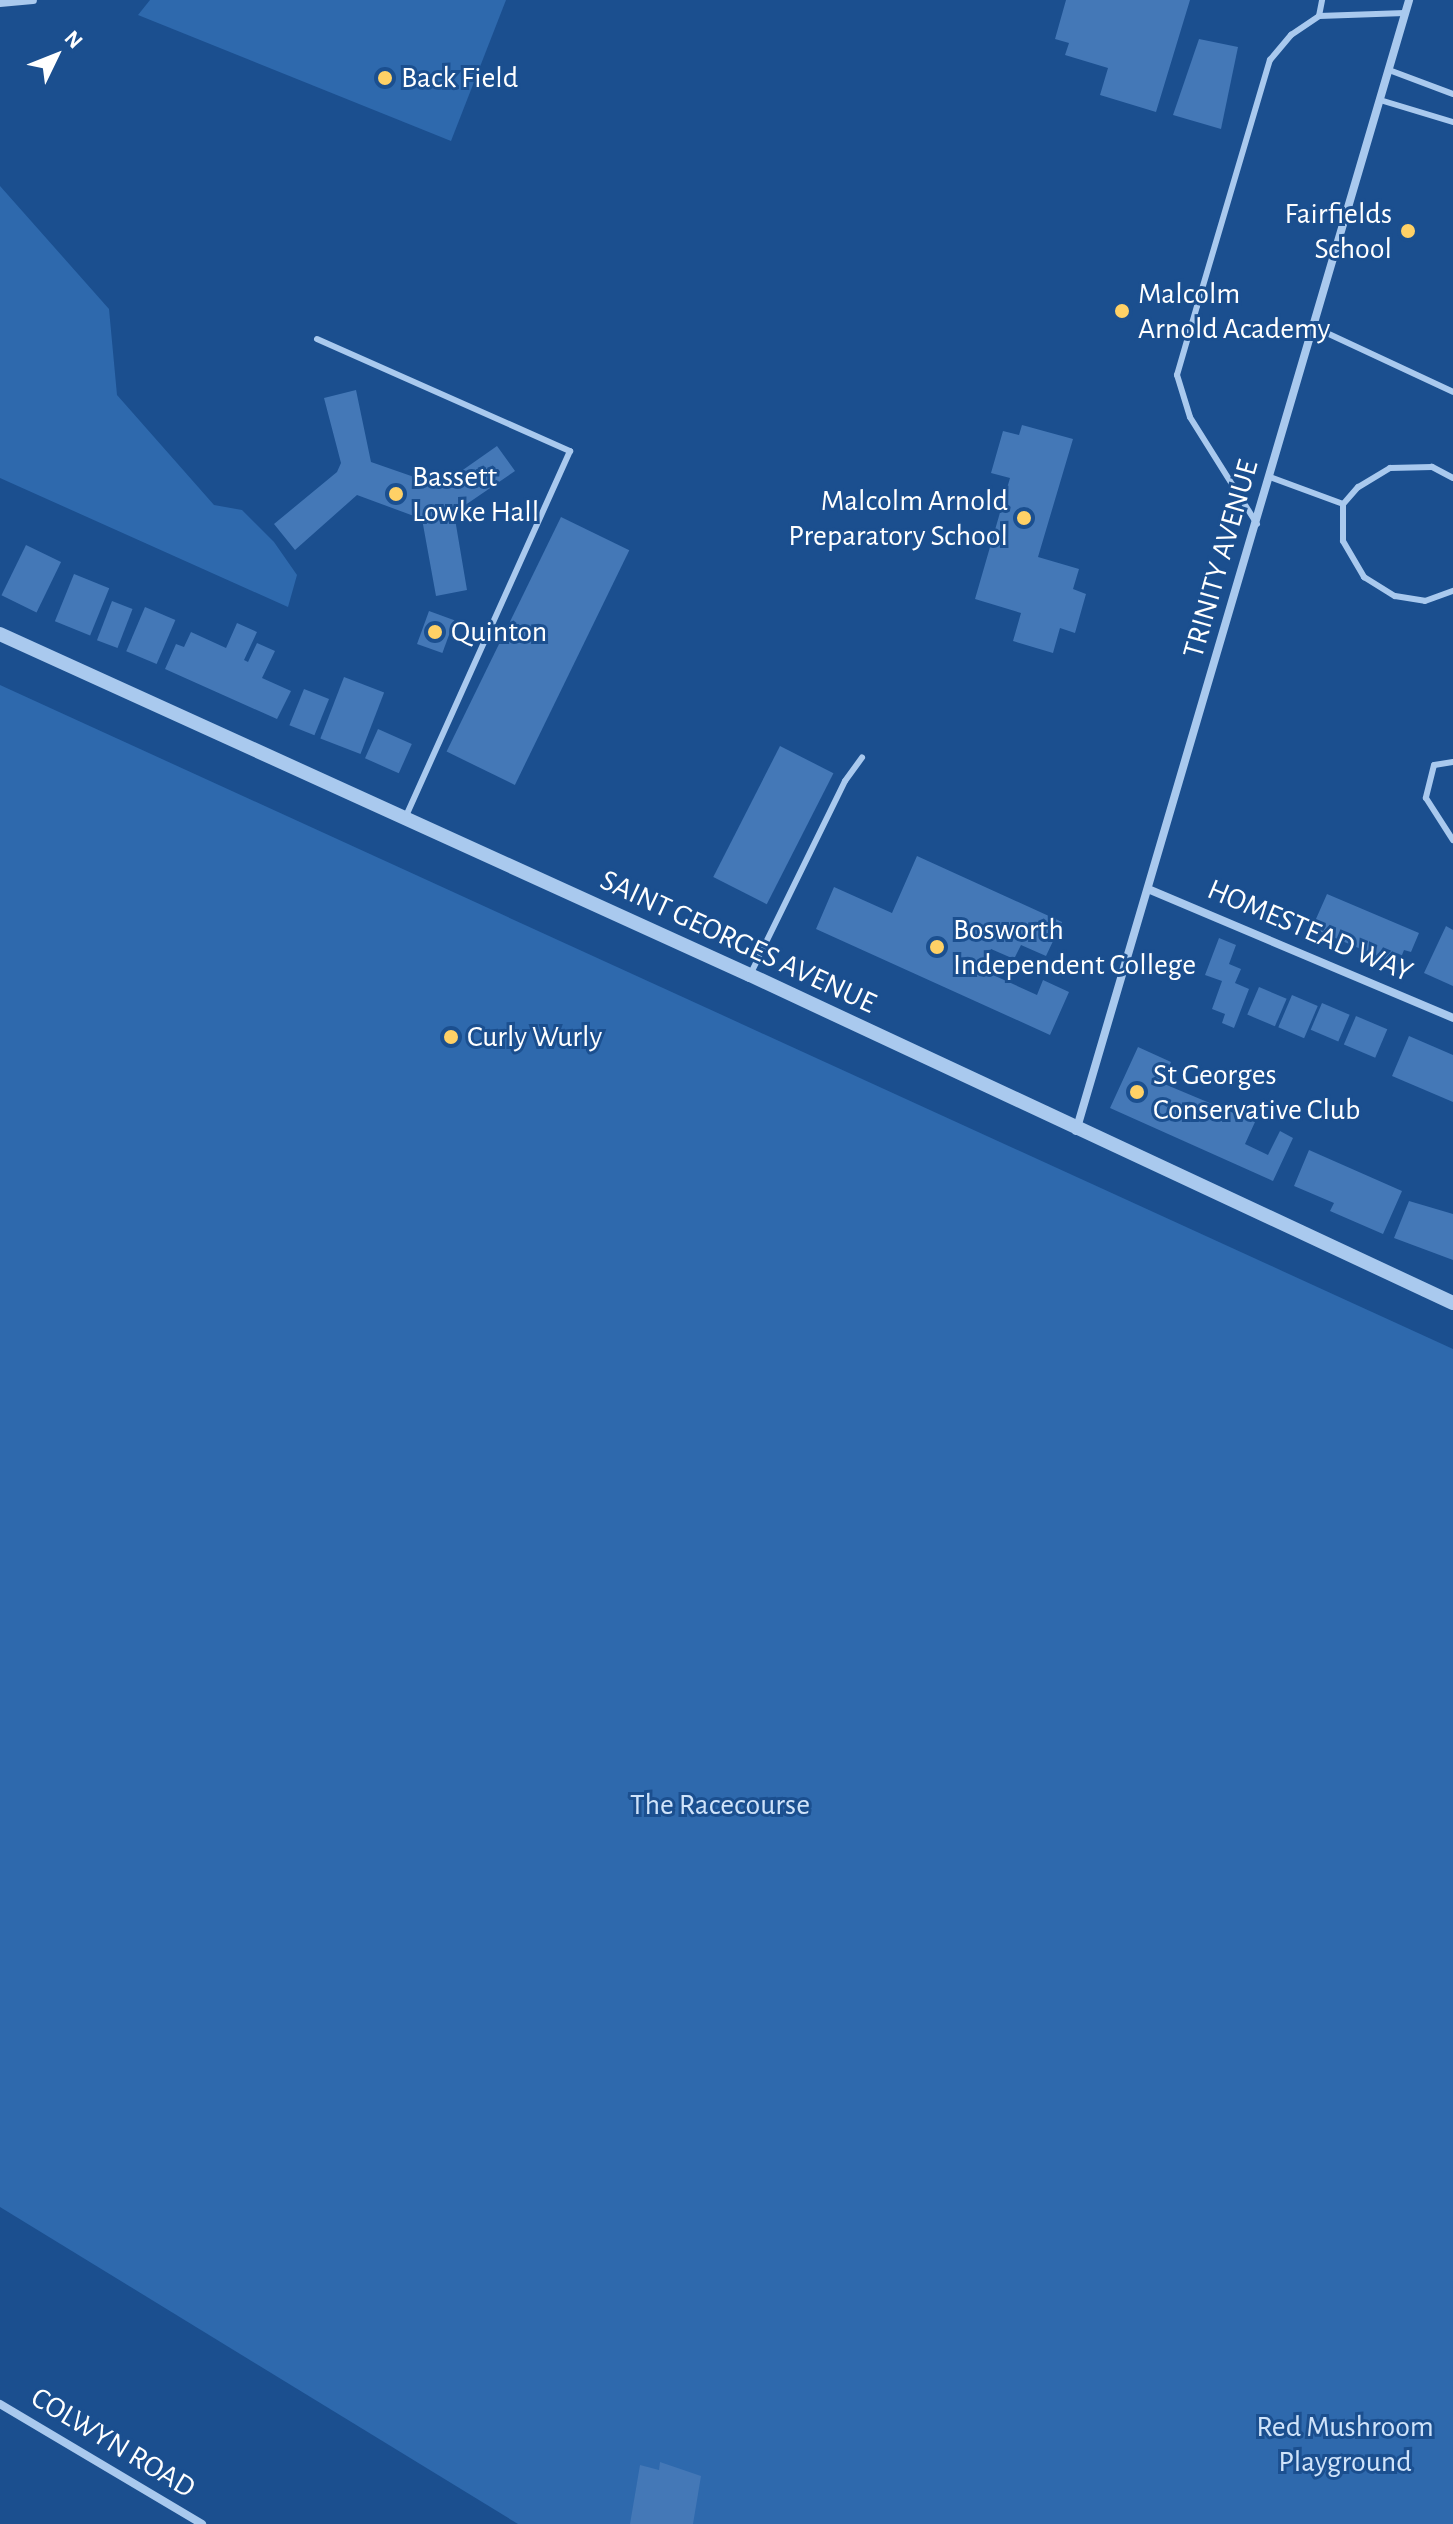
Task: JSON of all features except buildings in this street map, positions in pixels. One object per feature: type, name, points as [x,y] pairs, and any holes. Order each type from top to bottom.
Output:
[{"type":"street","points":[[0,3],[33,0]]},
{"type":"street","name":"TRINITY AVENUE","points":[[1076,1131],[1316,328],[1409,0]]},
{"type":"street","name":"SAINT GEORGES AVENUE","points":[[0,634],[750,975],[1076,1131],[1453,1303]]},
{"type":"street","name":"HOMESTEAD WAY","points":[[1148,889],[1453,1018]]},
{"type":"street","name":"COLWYN ROAD","points":[[0,2404],[202,2524]]},
{"type":"lane","points":[[1319,16],[1322,0]]},
{"type":"lane","points":[[1257,524],[1195,427],[1177,375],[1270,60],[1291,35],[1319,16],[1405,13]]},
{"type":"lane","points":[[1389,70],[1453,94]]},
{"type":"lane","points":[[1380,100],[1453,122]]},
{"type":"lane","points":[[1316,328],[1453,392]]},
{"type":"lane","points":[[317,339],[570,451],[405,818]]},
{"type":"lane","points":[[1453,478],[1432,467],[1390,468],[1358,487],[1343,504],[1343,541],[1364,577],[1395,596],[1425,601],[1451,593],[1453,602]]},
{"type":"lane","points":[[1270,477],[1343,504]]},
{"type":"lane","points":[[750,975],[845,781],[862,758]]},
{"type":"lane","points":[[1453,762],[1434,765],[1426,798],[1453,840]]},
{"type":"green space","name":"Back Field","points":[[150,0],[506,0],[451,141],[138,15]]},
{"type":"green space","points":[[0,186],[109,309],[117,395],[214,505],[242,510],[274,542],[297,575],[288,607],[0,478]]},
{"type":"green space","name":"The Racecourse","points":[[0,685],[1453,1349],[1453,2524],[518,2524],[0,2207]]},
{"type":"place","name":"Back Field","points":[[385,78]]},
{"type":"place","name":"Fairfields School","points":[[1408,231]]},
{"type":"place","name":"Malcolm Arnold Academy","points":[[1122,311]]},
{"type":"place","name":"Bassett Lowke Hall","points":[[396,494]]},
{"type":"place","name":"Malcolm Arnold Preparatory School","points":[[1024,518]]},
{"type":"place","name":"Quinton","points":[[435,632]]},
{"type":"place","name":"Bosworth Independent College","points":[[937,947]]},
{"type":"place","name":"Curly Wurly","points":[[451,1037]]},
{"type":"place","name":"St Georges Conservative Club","points":[[1137,1092]]},
{"type":"park label","name":"Red Mushroom Playground","points":[[1345,2444]]}]
